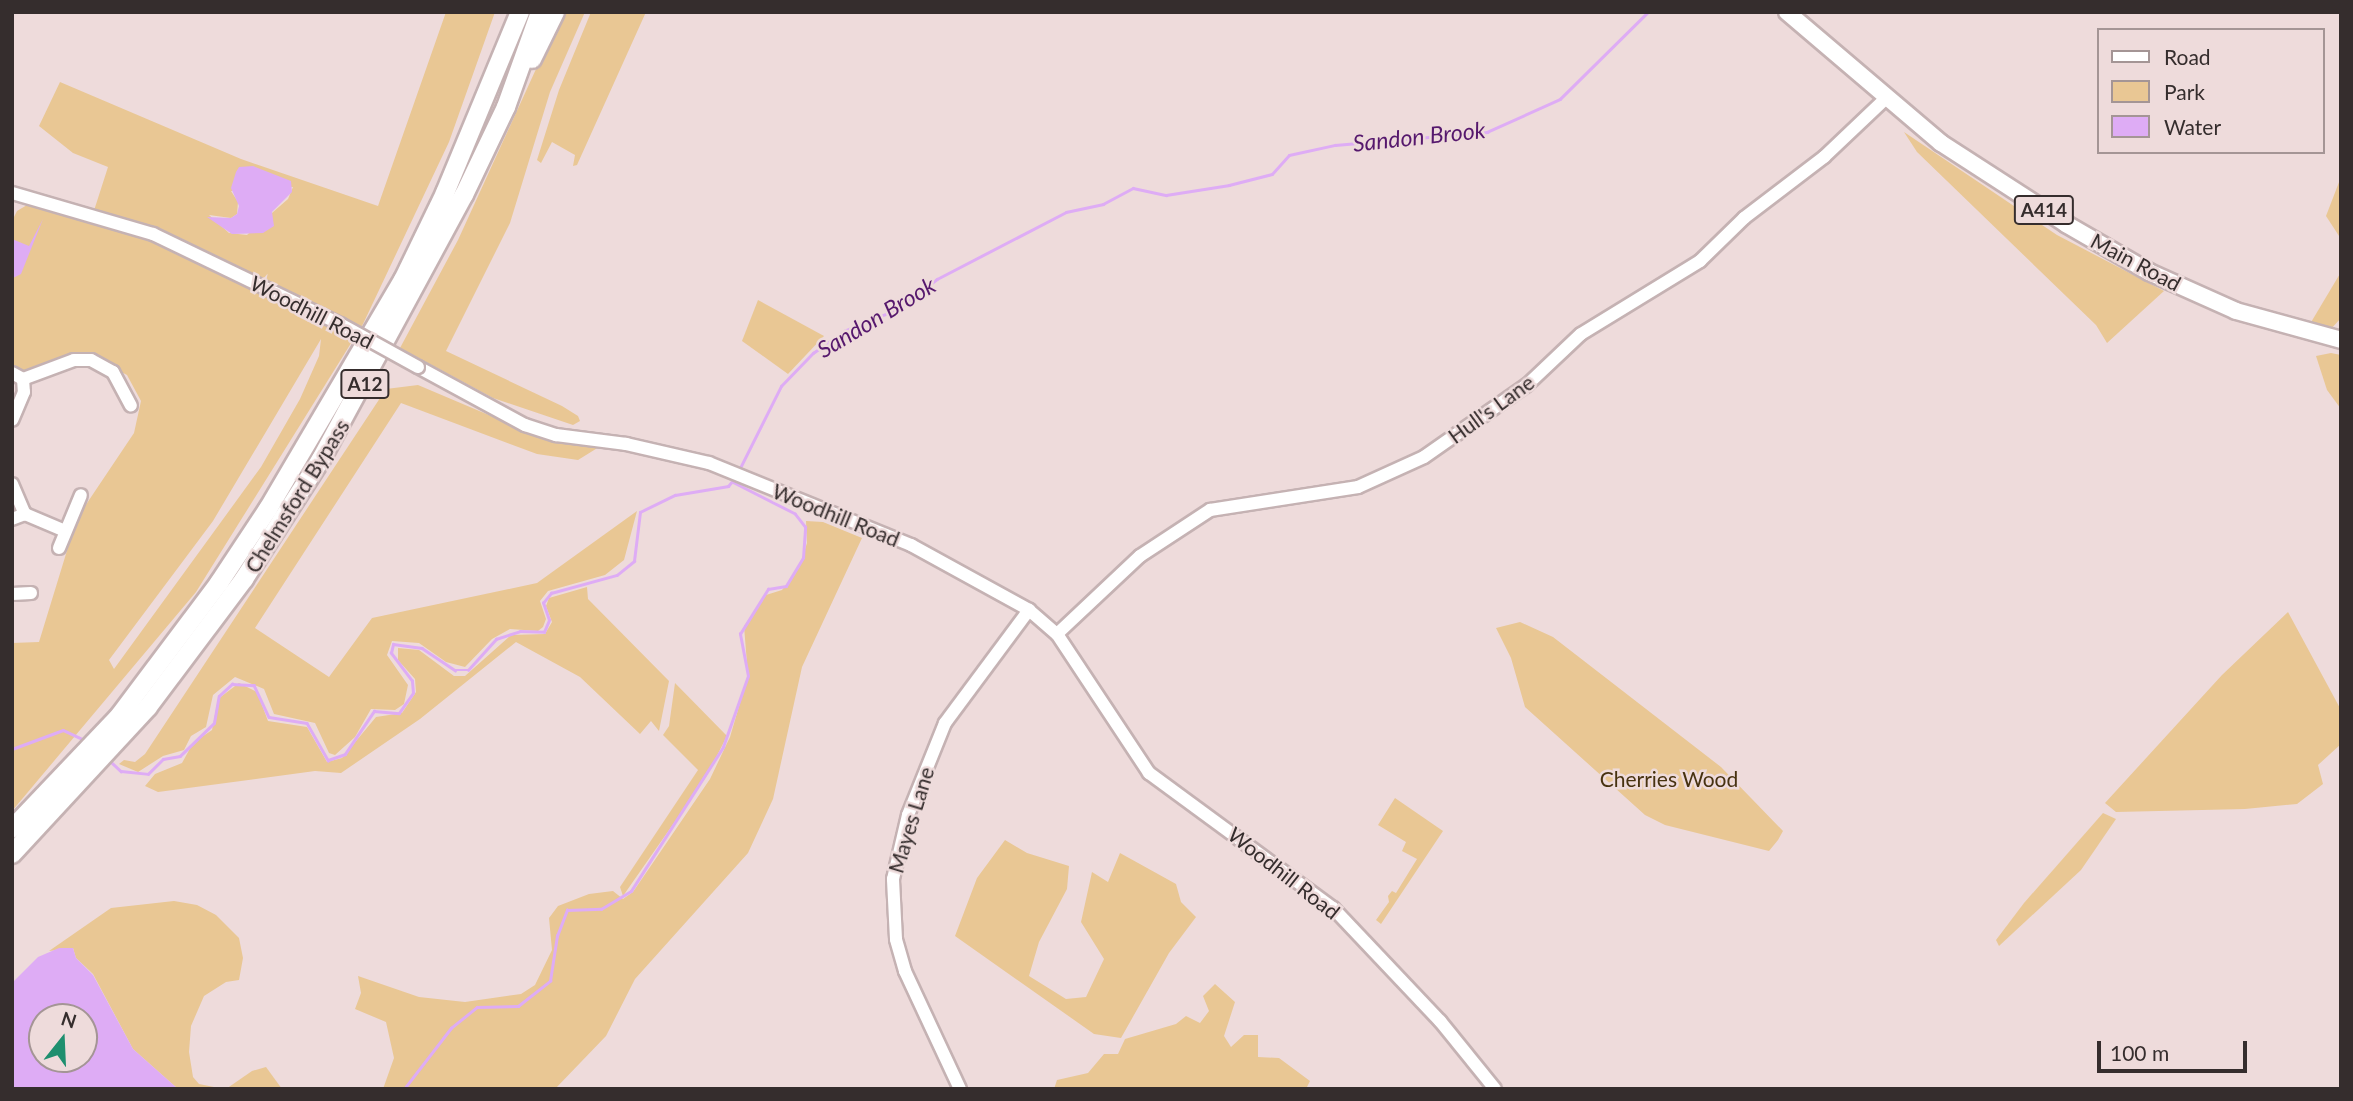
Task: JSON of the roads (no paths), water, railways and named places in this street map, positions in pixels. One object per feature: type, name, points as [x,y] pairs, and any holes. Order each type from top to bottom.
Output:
[{"type":"highway","name":"A12","points":[[479,115],[508,12]]},
{"type":"highway","name":"Chelmsford Bypass","points":[[127,719],[219,583],[355,367],[403,279],[479,115],[520,12]]},
{"type":"highway","name":"Chelmsford Bypass","points":[[12,854],[62,791],[127,719],[244,579],[350,411],[425,274],[506,107],[540,12]]},
{"type":"highway","name":"A12","points":[[506,107],[555,12]]},
{"type":"highway","name":"Chelmsford Bypass","points":[[12,829],[62,791]]},
{"type":"main road","name":"Main Road","points":[[1787,12],[1884,100],[2011,189],[2149,272],[2235,311],[2341,340]]},
{"type":"street","name":"Hull's Lane","points":[[1057,634],[1140,556],[1200,515],[1224,506],[1349,490],[1424,457],[1527,385],[1581,334],[1700,261],[1884,100]]},
{"type":"street","name":"Woodhill Road","points":[[13,196],[153,234],[340,324],[524,425],[556,435],[650,450],[730,472],[911,545],[1028,610],[1057,634],[1149,773],[1333,908],[1440,1021],[1495,1089]]},
{"type":"street","points":[[12,421],[21,405],[18,376],[66,362],[91,360],[113,372],[131,406]]},
{"type":"street","points":[[12,484],[19,517],[65,531]]},
{"type":"street","points":[[60,548],[81,495]]},
{"type":"street","points":[[12,594],[32,593]]},
{"type":"street","name":"Mayes Lane","points":[[960,1089],[905,971],[896,939],[893,879],[908,815],[945,723],[1028,610]]},
{"type":"water","points":[[253,166],[291,181],[292,192],[272,212],[274,226],[263,233],[232,234],[207,217],[231,218],[237,214],[239,206],[231,188],[236,172],[239,167]]},
{"type":"water","points":[[43,219],[21,274],[13,278],[12,239],[29,246]]},
{"type":"water","points":[[59,948],[73,948],[76,958],[93,975],[133,1049],[178,1089],[12,1089],[12,983],[38,957]]},
{"type":"waterway","name":"Sandon Brook","points":[[738,472],[781,386],[813,353],[844,331],[898,309],[937,279],[1066,212],[1103,204],[1133,188],[1166,195],[1229,185],[1272,174],[1289,155],[1335,145],[1487,132],[1560,99],[1648,12]]},
{"type":"waterway","name":"Sandon Brook","points":[[108,759],[121,771],[148,774],[163,759],[180,756],[214,723],[219,696],[232,684],[254,685],[269,717],[307,723],[328,760],[345,754],[374,711],[399,713],[413,693],[412,681],[391,653],[393,644],[422,648],[455,670],[468,670],[496,639],[520,631],[544,632],[549,620],[543,603],[551,593],[617,575],[634,561],[640,512],[675,495],[728,486],[735,478]]},
{"type":"waterway","points":[[404,1089],[451,1028],[477,1007],[518,1006],[550,981],[557,936],[567,910],[601,909],[631,891],[723,747],[748,676],[740,634],[768,589],[786,586],[803,558],[805,527],[795,514],[734,483]]},
{"type":"waterway","name":"Sandon Brook","points":[[12,749],[63,730],[87,741]]},
{"type":"park label","name":"Cherries Wood","points":[[1669,779]]}]
